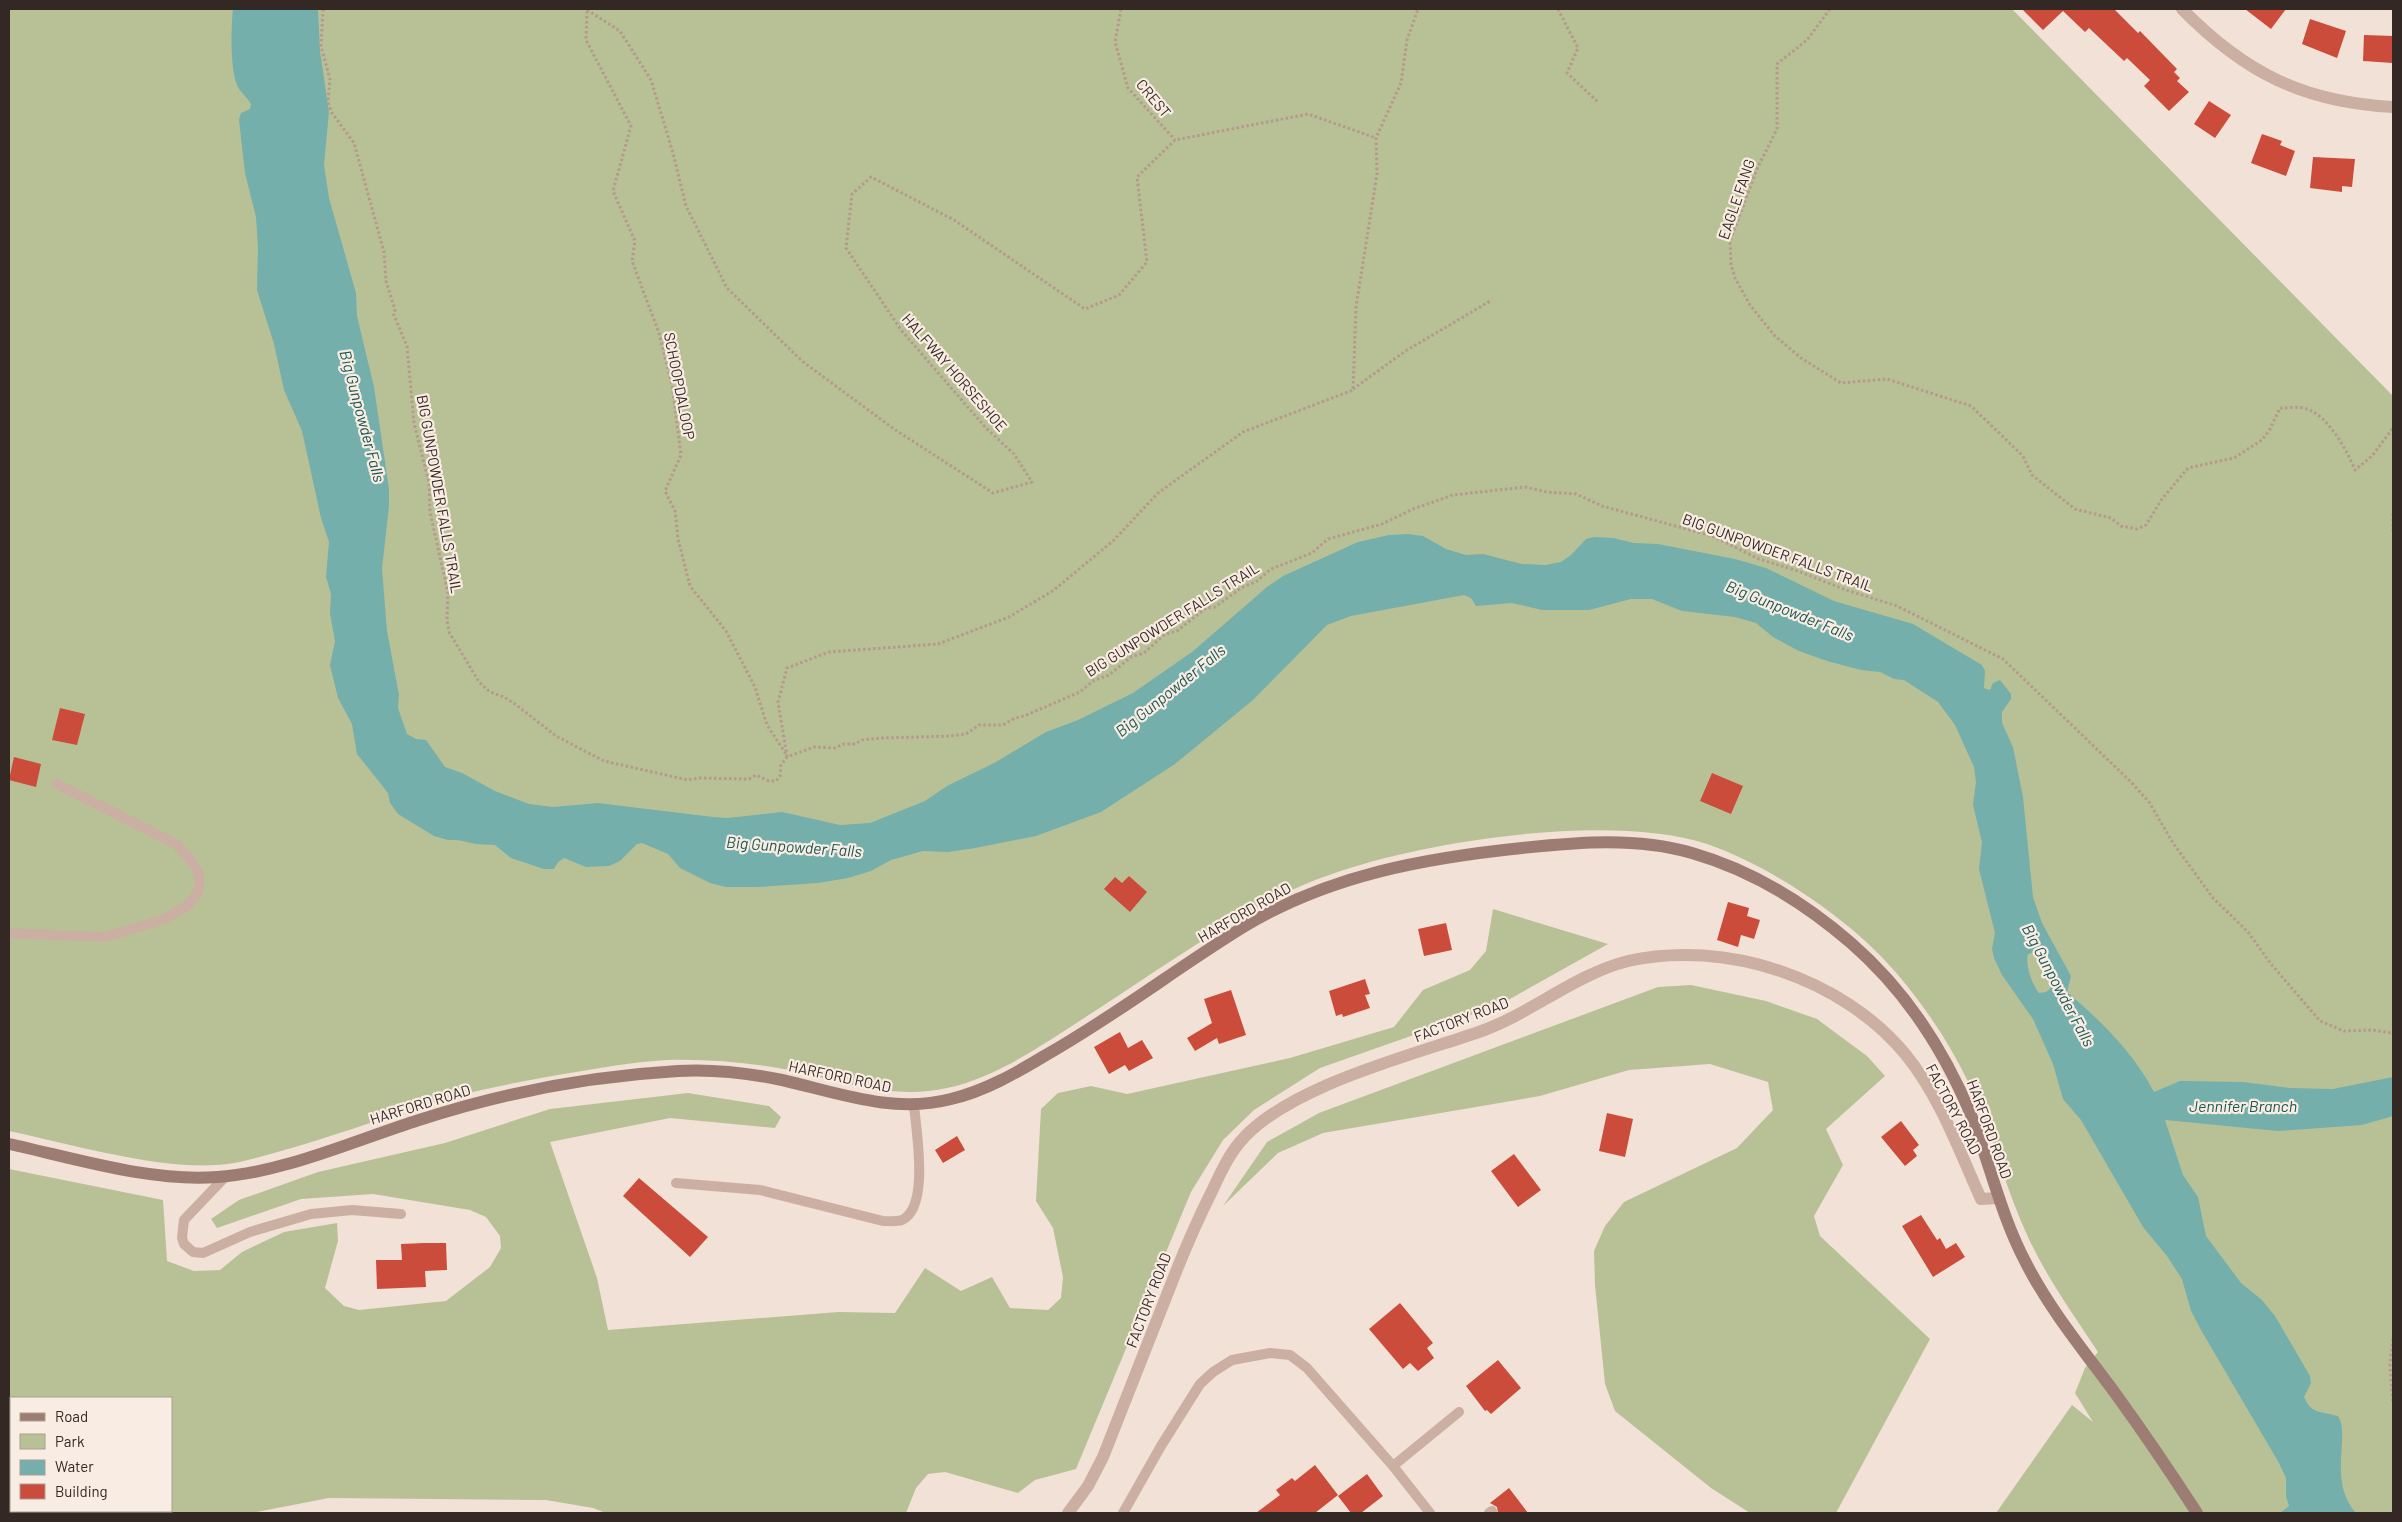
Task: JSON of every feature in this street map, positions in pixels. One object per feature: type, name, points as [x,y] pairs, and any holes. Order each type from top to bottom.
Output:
[{"type":"main road","name":"HARFORD ROAD","points":[[9,1144],[161,1175],[203,1178],[225,1177],[273,1167],[480,1102],[563,1085],[646,1074],[693,1071],[736,1072],[777,1079],[879,1103],[914,1105],[963,1096],[1008,1077],[1116,1013],[1248,925],[1293,901],[1334,884],[1408,864],[1485,851],[1582,842],[1648,844],[1699,855],[1729,866],[1772,886],[1815,914],[1873,964],[1911,1009],[1941,1053],[1973,1121],[1998,1198],[2015,1242],[2041,1290],[2156,1450],[2197,1513]]},
{"type":"street","points":[[2182,9],[2226,49],[2272,78],[2335,100],[2357,105],[2393,107]]},
{"type":"street","name":"FACTORY ROAD","points":[[1068,1513],[1088,1486],[1103,1457],[1191,1234],[1217,1180],[1240,1142],[1272,1115],[1323,1087],[1486,1030],[1534,1007],[1580,978],[1605,968],[1629,961],[1663,956],[1702,956],[1736,959],[1802,980],[1830,994],[1882,1030],[1905,1054],[1921,1076],[1942,1113],[1982,1199],[1998,1198]]},
{"type":"lane","points":[[9,933],[105,937],[165,919],[188,905],[199,890],[199,873],[176,844],[57,784]]},
{"type":"lane","points":[[676,1183],[760,1190],[883,1221],[893,1222],[903,1219],[909,1214],[918,1196],[919,1178],[914,1105]]},
{"type":"lane","points":[[225,1177],[184,1220],[182,1238],[184,1244],[193,1252],[203,1253],[250,1232],[311,1214],[352,1210],[401,1214]]},
{"type":"lane","points":[[1123,1513],[1174,1424],[1200,1384],[1213,1372],[1232,1360],[1246,1355],[1270,1353],[1290,1356],[1307,1368],[1393,1466],[1430,1513]]},
{"type":"lane","points":[[1393,1466],[1459,1412]]},
{"type":"path","name":"BIG GUNPOWDER FALLS TRAIL","points":[[323,9],[321,46],[330,78],[328,102],[332,113],[354,143],[384,252],[386,281],[395,310],[393,313],[407,346],[414,423],[429,483],[430,512],[448,593],[448,626],[479,682],[490,692],[504,697],[515,704],[556,736],[604,761],[688,780],[700,778],[749,779],[756,775],[769,781],[776,781],[780,776],[781,766],[787,757],[814,747],[835,748],[862,740],[951,736],[966,734],[979,725],[1003,725],[1015,718],[1080,692],[1093,681],[1110,675],[1131,656],[1144,653],[1165,634],[1177,631],[1206,608],[1215,608],[1241,588],[1257,581],[1271,569],[1312,554],[1328,539],[1382,524],[1413,509],[1453,495],[1526,487],[1547,492],[1576,494],[1602,506],[1712,536],[1759,559],[1897,606],[2003,659],[2131,782],[2149,802],[2173,843],[2213,898],[2248,932],[2320,1021],[2344,1031],[2372,1030],[2393,1033]]},
{"type":"path","name":"SCHOOPDALOOP","points":[[587,9],[586,40],[631,126],[612,191],[635,241],[632,261],[660,333],[672,385],[681,455],[665,491],[674,512],[678,539],[690,586],[726,631],[755,688],[767,725],[787,757]]},
{"type":"path","name":"HALFWAY HORSESHOE","points":[[587,9],[620,31],[651,80],[673,153],[686,206],[727,288],[802,361],[894,429],[993,493],[1032,482],[1014,454],[986,428],[901,330],[846,248],[852,194],[871,177],[954,220],[1085,309],[1119,295],[1147,262],[1137,178],[1176,140]]},
{"type":"path","name":"CREST","points":[[1120,9],[1115,42],[1128,88],[1176,140]]},
{"type":"path","points":[[1353,390],[1356,307],[1377,174],[1376,138],[1401,83],[1407,40],[1418,9]]},
{"type":"path","points":[[1558,9],[1578,48],[1567,72],[1600,103]]},
{"type":"path","name":"EAGLE FANG","points":[[1830,9],[1807,40],[1776,64],[1777,129],[1757,169],[1730,241],[1731,264],[1735,278],[1750,305],[1774,335],[1802,358],[1842,383],[1887,379],[1971,406],[2023,456],[2032,475],[2075,509],[2110,518],[2122,526],[2137,529],[2146,525],[2162,499],[2188,468],[2234,458],[2262,440],[2270,429],[2280,408],[2306,408],[2319,414],[2348,453],[2355,470],[2372,456],[2393,428]]},
{"type":"path","points":[[1176,140],[1308,114],[1376,138]]},
{"type":"path","points":[[787,757],[778,702],[787,668],[829,652],[938,644],[1009,617],[1054,590],[1114,540],[1158,493],[1243,432],[1353,390],[1407,350],[1492,300]]},
{"type":"path","points":[[2393,514],[2393,533]]},
{"type":"path","points":[[2393,1339],[2390,1366],[2393,1404]]},
{"type":"green space","points":[[9,9],[2012,9],[2393,396],[2393,1513],[1996,1513],[2072,1405],[2093,1422],[2075,1393],[2085,1368],[2098,1352],[2035,1252],[2014,1203],[1983,1116],[1966,1078],[1942,1035],[1913,993],[1880,955],[1847,925],[1790,884],[1748,861],[1707,844],[1667,835],[1621,831],[1571,831],[1467,841],[1371,862],[1332,874],[1280,895],[1232,922],[1047,1042],[999,1070],[947,1088],[904,1092],[883,1090],[778,1068],[723,1061],[668,1060],[640,1062],[475,1091],[313,1142],[257,1158],[227,1164],[175,1164],[147,1161],[9,1131]]},
{"type":"green space","points":[[1493,909],[1608,944],[1499,1005],[1320,1068],[1254,1110],[1223,1140],[1191,1192],[1076,1469],[1035,1480],[1018,1493],[945,1472],[928,1474],[916,1488],[906,1513],[606,1513],[593,1508],[546,1500],[329,1498],[252,1513],[9,1513],[9,1169],[163,1200],[167,1261],[194,1271],[220,1270],[242,1252],[284,1232],[337,1223],[338,1241],[325,1288],[344,1306],[359,1310],[446,1301],[490,1267],[501,1248],[500,1236],[486,1217],[470,1210],[373,1194],[301,1199],[217,1228],[211,1219],[239,1200],[318,1172],[445,1143],[550,1109],[688,1093],[769,1106],[781,1117],[775,1128],[670,1118],[550,1142],[597,1278],[608,1330],[839,1312],[895,1313],[925,1268],[961,1291],[992,1277],[1010,1308],[1048,1310],[1061,1298],[1063,1277],[1053,1228],[1036,1201],[1041,1109],[1058,1093],[1091,1086],[1127,1094],[1290,1058],[1394,1027],[1423,990],[1470,970],[1486,951]]},
{"type":"green space","points":[[1691,985],[1766,1001],[1817,1019],[1867,1056],[1885,1076],[1826,1129],[1843,1165],[1814,1216],[1820,1236],[1930,1339],[1836,1513],[1750,1513],[1711,1488],[1615,1411],[1605,1384],[1595,1285],[1594,1251],[1605,1226],[1624,1202],[1737,1148],[1773,1110],[1768,1082],[1710,1064],[1629,1070],[1540,1096],[1323,1133],[1278,1153],[1223,1206],[1267,1142],[1319,1113],[1658,987]]},
{"type":"water","points":[[233,9],[318,9],[320,51],[329,112],[324,165],[329,198],[356,293],[357,316],[374,387],[389,489],[382,569],[387,631],[399,695],[398,708],[407,734],[416,739],[426,740],[445,767],[462,773],[495,791],[529,804],[553,807],[598,803],[728,818],[782,812],[840,825],[870,823],[925,801],[947,786],[996,762],[1046,732],[1078,720],[1133,693],[1192,652],[1267,587],[1283,576],[1358,542],[1389,535],[1408,534],[1423,536],[1446,549],[1466,555],[1483,554],[1522,564],[1545,565],[1561,562],[1571,555],[1586,539],[1594,537],[1613,538],[1634,543],[1658,544],[1735,559],[1766,568],[1834,601],[1913,624],[1982,665],[1985,671],[1984,688],[1990,690],[1993,683],[2000,680],[2011,694],[2011,699],[2002,712],[2002,723],[2013,747],[2023,797],[2033,897],[2042,923],[2071,976],[2067,992],[2092,1014],[2126,1050],[2146,1077],[2154,1092],[2180,1081],[2243,1082],[2290,1088],[2333,1089],[2393,1077],[2393,1116],[2362,1125],[2278,1131],[2165,1120],[2183,1175],[2198,1197],[2206,1236],[2241,1283],[2262,1300],[2275,1316],[2310,1376],[2311,1383],[2304,1397],[2307,1403],[2314,1410],[2338,1416],[2342,1435],[2341,1473],[2343,1487],[2347,1500],[2356,1513],[2280,1513],[2289,1506],[2286,1496],[2286,1478],[2279,1463],[2201,1330],[2191,1311],[2182,1279],[2167,1256],[2143,1227],[2081,1120],[2063,1099],[2053,1064],[2033,1019],[2002,975],[1994,958],[1992,949],[1995,933],[1979,869],[1982,842],[1973,805],[1976,782],[1974,767],[1955,725],[1938,702],[1904,680],[1894,679],[1880,672],[1861,670],[1827,661],[1799,651],[1773,637],[1756,623],[1735,617],[1682,611],[1652,599],[1631,599],[1589,610],[1542,610],[1512,603],[1476,606],[1471,598],[1464,595],[1351,616],[1327,625],[1253,700],[1175,764],[1101,812],[1036,836],[948,852],[923,851],[891,860],[871,871],[848,878],[818,883],[726,887],[710,883],[680,868],[668,854],[642,843],[637,844],[620,861],[609,866],[586,867],[564,858],[558,862],[554,869],[544,869],[511,858],[495,845],[448,840],[434,836],[398,814],[390,803],[388,793],[357,754],[352,724],[338,698],[330,665],[335,641],[330,614],[331,594],[326,577],[329,542],[321,518],[302,431],[284,390],[274,344],[257,290],[258,248],[256,217],[245,173],[239,120],[241,113],[250,109],[251,104],[238,88],[233,69]],"holes":[[[2034,952],[2051,984],[2050,989],[2039,993],[2030,974],[2027,963],[2028,954]]]},
{"type":"building","points":[[2022,9],[2114,9],[2138,33],[2140,31],[2177,69],[2174,72],[2180,78],[2177,81],[2189,92],[2169,111],[2144,86],[2150,80],[2127,58],[2124,61],[2089,28],[2085,32],[2063,11],[2043,30]]},
{"type":"building","points":[[2245,9],[2286,9],[2271,29]]},
{"type":"building","points":[[2310,19],[2346,31],[2337,58],[2302,44]]},
{"type":"building","points":[[2364,35],[2393,36],[2393,63],[2363,61]]},
{"type":"building","points":[[2209,101],[2231,115],[2215,138],[2194,124]]},
{"type":"building","points":[[2262,134],[2282,141],[2280,145],[2295,151],[2286,176],[2251,163]]},
{"type":"building","points":[[2313,157],[2355,159],[2352,187],[2342,186],[2342,192],[2310,188]]},
{"type":"building","points":[[60,708],[85,714],[77,745],[52,740]]},
{"type":"building","points":[[14,757],[41,764],[36,787],[9,780]]},
{"type":"building","points":[[1712,773],[1743,786],[1731,814],[1700,801]]},
{"type":"building","points":[[1129,876],[1147,892],[1130,912],[1104,889],[1115,877],[1122,883]]},
{"type":"building","points":[[1728,902],[1749,908],[1747,916],[1760,920],[1754,939],[1741,935],[1738,947],[1717,940]]},
{"type":"building","points":[[1446,923],[1452,950],[1424,956],[1418,929]]},
{"type":"building","points":[[1365,979],[1370,994],[1365,995],[1370,1008],[1343,1017],[1342,1014],[1336,1016],[1329,991]]},
{"type":"building","points":[[1231,990],[1246,1035],[1219,1044],[1217,1038],[1195,1051],[1187,1038],[1212,1023],[1204,999]]},
{"type":"building","points":[[1120,1032],[1128,1048],[1142,1040],[1153,1058],[1129,1071],[1125,1065],[1109,1074],[1094,1047]]},
{"type":"building","points":[[1607,1113],[1633,1119],[1625,1157],[1599,1151]]},
{"type":"building","points":[[1901,1121],[1919,1145],[1913,1150],[1917,1156],[1905,1166],[1881,1137]]},
{"type":"building","points":[[957,1136],[965,1150],[943,1163],[935,1150]]},
{"type":"building","points":[[1514,1154],[1541,1190],[1518,1207],[1491,1171]]},
{"type":"building","points":[[639,1178],[708,1237],[690,1257],[623,1196]]},
{"type":"building","points":[[1921,1215],[1937,1240],[1940,1238],[1946,1249],[1956,1243],[1965,1257],[1933,1277],[1902,1226]]},
{"type":"building","points":[[446,1243],[447,1270],[425,1271],[426,1287],[377,1289],[376,1260],[402,1260],[401,1244]]},
{"type":"building","points":[[1400,1303],[1433,1343],[1427,1348],[1434,1358],[1418,1371],[1410,1363],[1403,1369],[1369,1329]]},
{"type":"building","points":[[1498,1360],[1521,1388],[1491,1414],[1487,1410],[1485,1411],[1466,1386]]},
{"type":"building","points":[[1315,1465],[1338,1495],[1315,1513],[1256,1513],[1280,1495],[1276,1490],[1292,1478],[1295,1481]]},
{"type":"building","points":[[1367,1474],[1383,1496],[1361,1513],[1351,1513],[1338,1496]]},
{"type":"building","points":[[1509,1488],[1528,1513],[1498,1513],[1497,1507],[1490,1503]]},
{"type":"water label","name":"Big Gunpowder Falls","points":[[363,416]]},
{"type":"water label","name":"Big Gunpowder Falls","points":[[1790,610]]},
{"type":"water label","name":"Big Gunpowder Falls","points":[[1170,690]]},
{"type":"water label","name":"Big Gunpowder Falls","points":[[794,846]]},
{"type":"water label","name":"Big Gunpowder Falls","points":[[2059,985]]},
{"type":"water label","name":"Jennifer Branch","points":[[2243,1105]]}]
